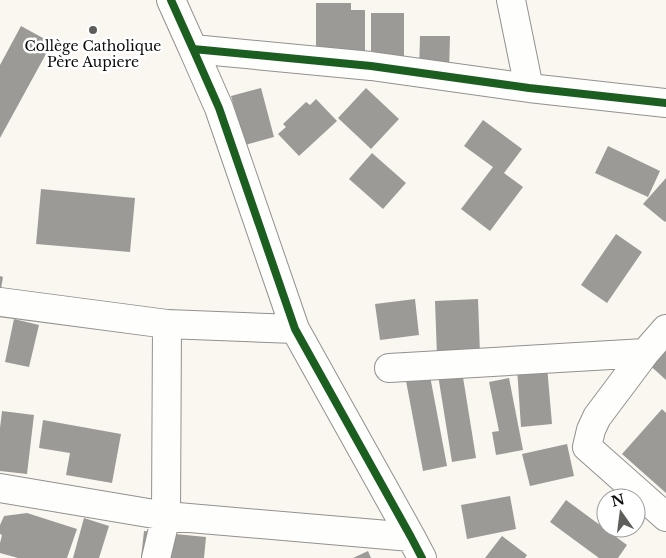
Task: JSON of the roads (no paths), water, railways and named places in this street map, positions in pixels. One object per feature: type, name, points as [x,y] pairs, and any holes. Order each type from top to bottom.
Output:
[{"type":"street","points":[[171,0],[194,48],[218,108],[295,329],[416,548]]},
{"type":"street","points":[[511,0],[529,88]]},
{"type":"street","points":[[194,48],[371,66],[529,88],[666,103]]},
{"type":"street","points":[[0,302],[167,324],[295,329]]},
{"type":"street","points":[[156,558],[166,516],[167,324]]},
{"type":"street","points":[[666,329],[645,353],[597,418],[591,430],[587,447],[666,517]]},
{"type":"street","points":[[389,368],[645,353]]},
{"type":"street","points":[[0,488],[166,516],[416,548]]},
{"type":"place","name":"Collège Catholique Père Aupiere","points":[[93,30]]}]
